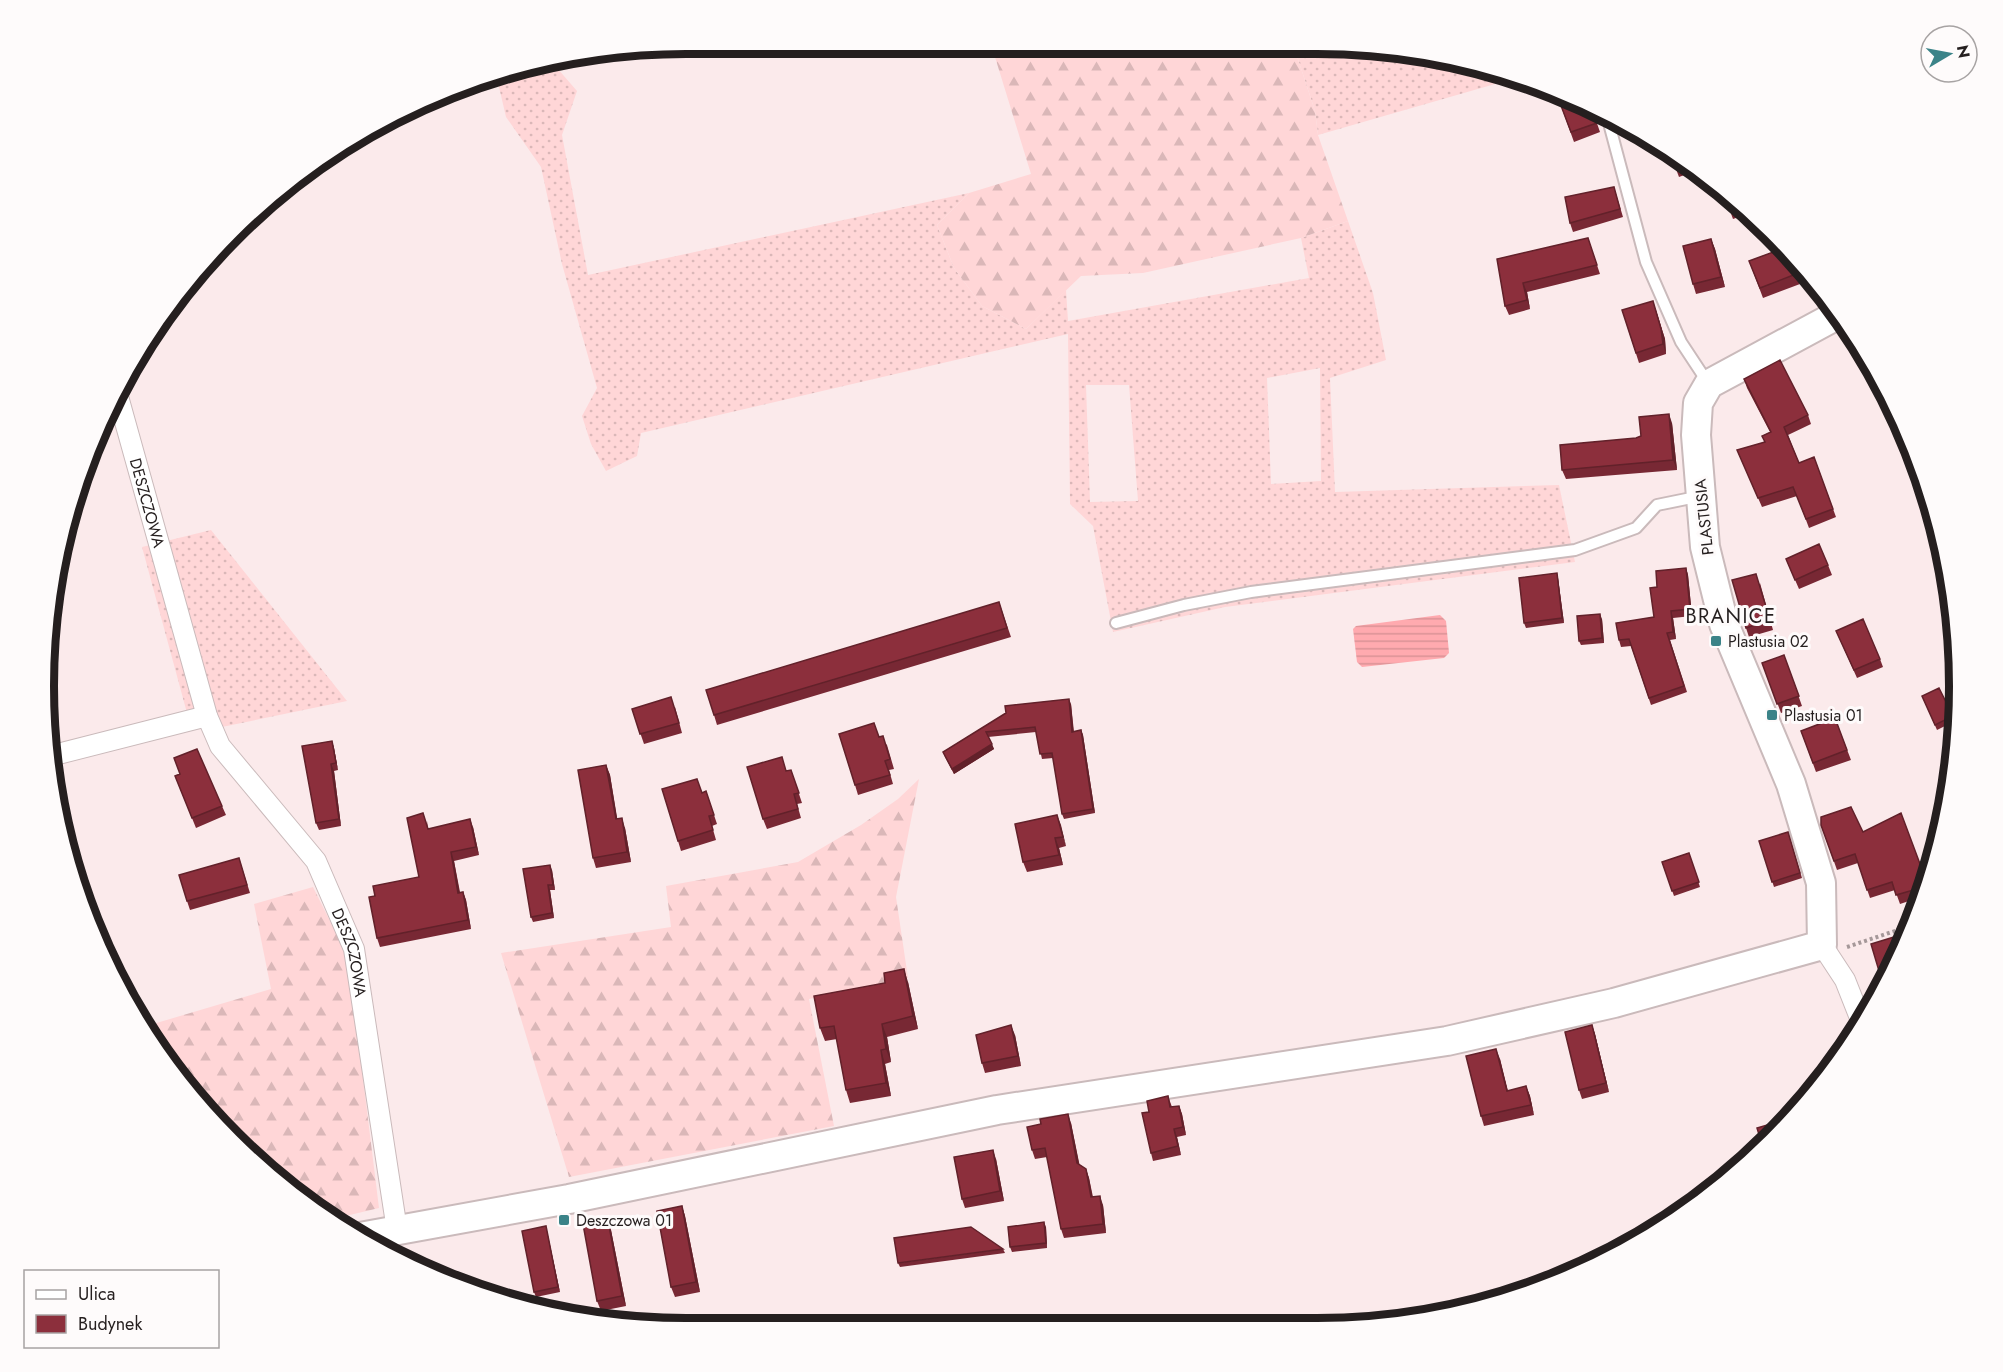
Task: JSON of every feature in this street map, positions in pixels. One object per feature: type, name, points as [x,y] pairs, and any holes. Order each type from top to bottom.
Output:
[{"type":"street","points":[[1709,384],[1830,319]]},
{"type":"street","name":"PLASTUSIA","points":[[1709,384],[1698,403],[1697,424],[1705,547],[1724,624],[1791,784],[1821,883],[1822,945]]},
{"type":"street","name":"DESZCZOWA","points":[[120,404],[207,716],[220,746],[316,861],[354,949],[397,1230]]},
{"type":"street","points":[[58,754],[207,716]]},
{"type":"street","points":[[373,1235],[568,1199],[997,1110],[1447,1041],[1614,1004],[1822,945],[1845,980],[1858,1012]]},
{"type":"lane","points":[[1610,128],[1647,262],[1681,342],[1709,384]]},
{"type":"lane","points":[[1116,623],[1184,605],[1251,592],[1575,550],[1636,528],[1657,505],[1701,496]]},
{"type":"path","points":[[1860,945],[1900,930]]},
{"type":"green space","points":[[994,54],[1296,54],[1315,111],[1318,135],[1348,221],[1301,238],[1143,273],[1081,276],[1026,329],[982,306],[954,268],[937,225],[969,193],[1031,174]]},
{"type":"green space","points":[[1296,54],[1358,55],[1399,59],[1440,66],[1501,82],[1318,135],[1315,111]]},
{"type":"green space","points":[[557,68],[577,91],[562,135],[588,275],[969,193],[937,225],[954,268],[982,306],[1026,329],[1066,290],[1068,321],[1309,278],[1301,238],[1348,221],[1373,293],[1386,360],[1330,378],[1335,492],[1559,485],[1575,562],[1225,607],[1113,632],[1093,526],[1070,504],[1068,334],[641,433],[637,456],[606,471],[591,444],[582,416],[597,388],[562,264],[541,167],[506,117],[498,83]],"holes":[[[1320,368],[1321,481],[1271,484],[1267,378]],[[1086,385],[1129,385],[1138,501],[1090,502]]]},
{"type":"green space","points":[[211,530],[347,701],[217,728],[187,713],[142,547]]},
{"type":"green space","points":[[919,779],[896,897],[908,978],[809,999],[834,1126],[569,1177],[501,953],[671,927],[666,886],[798,862],[861,825],[898,799]]},
{"type":"green space","points":[[313,887],[348,957],[379,1208],[344,1216],[269,1161],[211,1103],[185,1071],[153,1024],[271,989],[254,904]]},
{"type":"shaded area","points":[[1440,615],[1446,621],[1449,653],[1444,658],[1362,667],[1357,662],[1353,629],[1356,626]]},
{"type":"building","points":[[1560,102],[1595,118],[1597,123],[1571,132]]},
{"type":"building","points":[[1614,187],[1620,209],[1570,223],[1565,197]]},
{"type":"building","points":[[1588,238],[1597,265],[1523,283],[1527,300],[1505,306],[1497,259]]},
{"type":"building","points":[[1711,239],[1721,277],[1693,284],[1683,246]]},
{"type":"building","points":[[1775,251],[1796,274],[1760,288],[1749,261]]},
{"type":"building","points":[[1653,301],[1663,344],[1636,353],[1622,310]]},
{"type":"building","points":[[1780,360],[1808,415],[1784,427],[1799,463],[1814,457],[1833,509],[1806,519],[1793,487],[1758,498],[1737,450],[1765,442],[1762,436],[1771,432],[1744,379]]},
{"type":"building","points":[[1669,414],[1673,460],[1562,470],[1560,445],[1636,438],[1641,436],[1639,417]]},
{"type":"building","points":[[1819,544],[1828,565],[1795,580],[1786,559]]},
{"type":"building","points":[[1686,568],[1690,609],[1671,611],[1673,632],[1667,633],[1684,686],[1649,698],[1629,639],[1619,640],[1616,623],[1654,617],[1650,588],[1657,587],[1656,571]]},
{"type":"building","points":[[1557,573],[1562,618],[1524,623],[1519,578]]},
{"type":"building","points":[[1756,574],[1770,620],[1746,628],[1732,580]]},
{"type":"building","points":[[999,602],[1007,628],[714,715],[706,690]]},
{"type":"building","points":[[1600,614],[1602,638],[1579,641],[1577,616]]},
{"type":"building","points":[[1863,619],[1880,659],[1854,670],[1836,631]]},
{"type":"building","points":[[1784,655],[1799,696],[1777,704],[1762,663]]},
{"type":"building","points":[[1939,688],[1948,707],[1948,718],[1935,725],[1922,696]]},
{"type":"building","points":[[671,697],[679,723],[640,734],[632,709]]},
{"type":"building","points":[[1069,699],[1072,732],[1081,730],[1093,809],[1062,814],[1052,753],[1040,754],[1035,727],[986,732],[992,744],[952,769],[943,752],[1006,713],[1005,706]]},
{"type":"building","points":[[1835,718],[1847,750],[1813,763],[1801,731]]},
{"type":"building","points":[[874,723],[879,737],[883,736],[890,759],[885,761],[890,775],[855,785],[839,734]]},
{"type":"building","points":[[332,741],[336,763],[331,764],[339,819],[316,823],[302,746]]},
{"type":"building","points":[[197,749],[222,806],[192,818],[175,776],[180,774],[174,758]]},
{"type":"building","points":[[782,757],[786,771],[791,770],[799,793],[794,794],[798,809],[763,819],[747,767]]},
{"type":"building","points":[[606,765],[616,819],[622,818],[627,852],[593,858],[578,770]]},
{"type":"building","points":[[697,779],[702,793],[706,791],[714,815],[709,816],[713,830],[678,841],[662,789]]},
{"type":"building","points":[[1851,807],[1863,832],[1901,813],[1921,868],[1915,890],[1896,895],[1892,882],[1867,890],[1855,854],[1834,861],[1821,825],[1821,817]]},
{"type":"building","points":[[423,813],[428,829],[470,819],[476,847],[451,852],[458,893],[463,892],[468,920],[377,938],[369,897],[375,896],[373,886],[419,877],[407,818]]},
{"type":"building","points":[[1057,815],[1063,837],[1055,838],[1059,855],[1023,862],[1015,824]]},
{"type":"building","points":[[1788,832],[1800,873],[1772,882],[1759,841]]},
{"type":"building","points":[[1689,853],[1699,882],[1672,891],[1662,862]]},
{"type":"building","points":[[239,858],[247,885],[187,901],[179,875]]},
{"type":"building","points":[[550,865],[553,885],[548,885],[552,913],[531,917],[523,869]]},
{"type":"building","points":[[1894,937],[1895,941],[1880,974],[1871,944]]},
{"type":"building","points":[[904,969],[913,1016],[882,1024],[886,1049],[881,1050],[886,1083],[846,1090],[834,1026],[820,1028],[814,996],[885,983],[884,973]]},
{"type":"building","points":[[1011,1025],[1018,1056],[982,1063],[976,1035]]},
{"type":"building","points":[[1592,1025],[1606,1083],[1579,1090],[1565,1032]]},
{"type":"building","points":[[1496,1049],[1507,1091],[1526,1086],[1531,1105],[1481,1116],[1466,1056]]},
{"type":"building","points":[[1168,1096],[1170,1107],[1179,1106],[1183,1127],[1174,1129],[1178,1146],[1151,1153],[1142,1113],[1149,1112],[1147,1101]]},
{"type":"building","points":[[1068,1114],[1077,1163],[1086,1169],[1091,1197],[1100,1196],[1103,1224],[1061,1229],[1045,1148],[1032,1150],[1027,1127],[1041,1124],[1040,1119]]},
{"type":"building","points":[[1773,1123],[1760,1137],[1757,1128]]},
{"type":"building","points":[[993,1150],[1000,1191],[962,1199],[954,1157]]},
{"type":"building","points":[[682,1206],[696,1282],[671,1287],[657,1211]]},
{"type":"building","points":[[608,1220],[622,1296],[597,1301],[583,1224]]},
{"type":"building","points":[[1044,1222],[1046,1243],[1010,1247],[1008,1227]]},
{"type":"building","points":[[546,1226],[558,1287],[534,1292],[522,1231]]},
{"type":"building","points":[[971,1227],[1003,1249],[898,1263],[894,1238]]},
{"type":"place","name":"Plastusia 02","points":[[1716,641]]},
{"type":"place","name":"Plastusia 01","points":[[1772,715]]},
{"type":"place","name":"Deszczowa 01","points":[[564,1220]]},
{"type":"district","name":"BRANICE","points":[[1731,616]]}]
